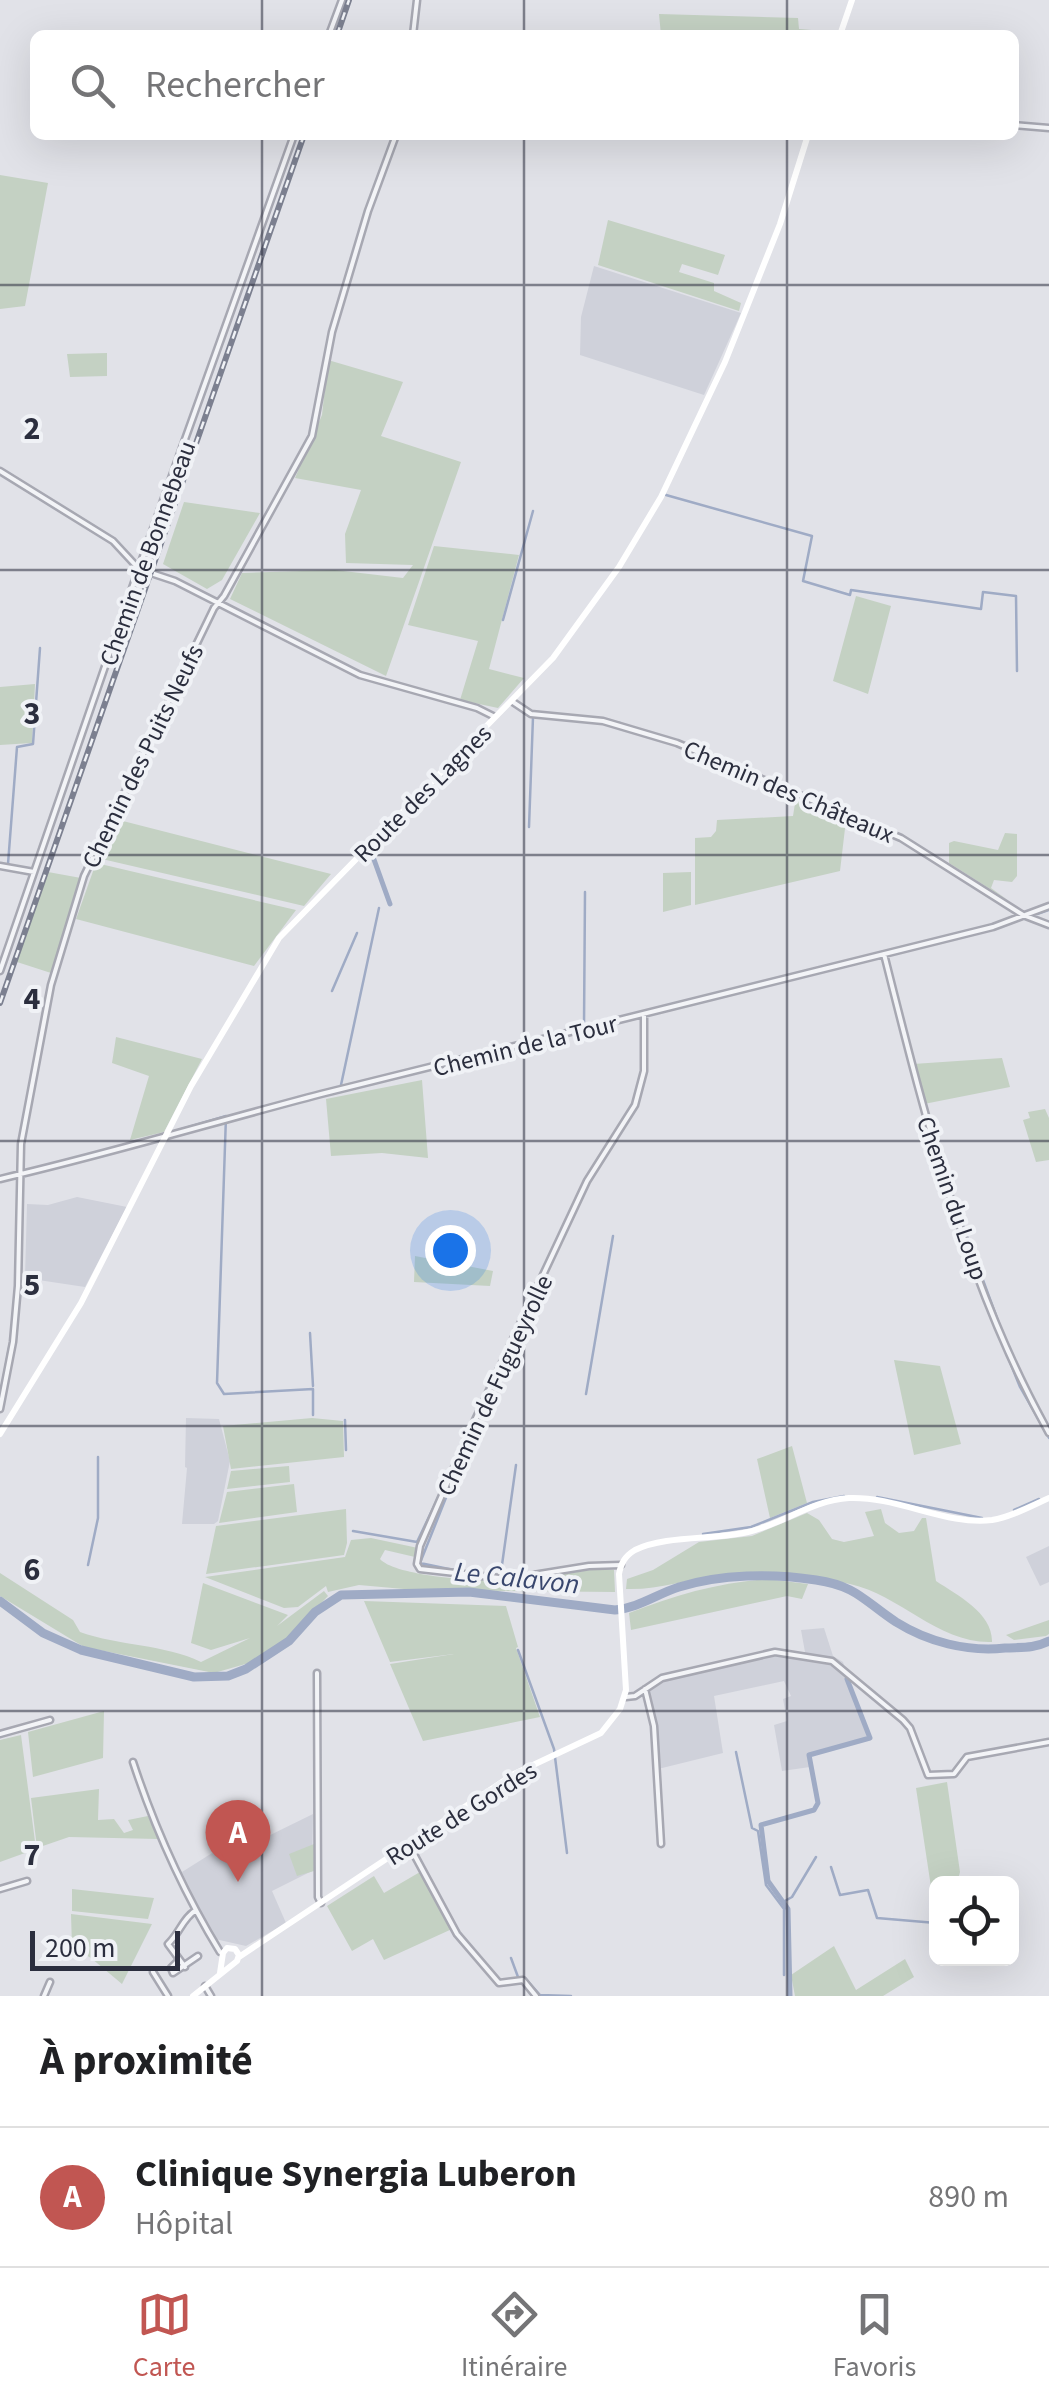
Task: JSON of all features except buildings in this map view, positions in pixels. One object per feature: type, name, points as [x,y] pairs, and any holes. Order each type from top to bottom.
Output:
[{"type":"street","points":[[332,30],[342,0]]},
{"type":"street","points":[[413,30],[416,0]]},
{"type":"street","points":[[842,30],[852,0]]},
{"type":"street","points":[[1019,125],[1049,128]]},
{"type":"street","name":"Chemin de Bonnebeau","points":[[0,971],[292,140]]},
{"type":"street","name":"Chemin des Puits Neufs","points":[[0,1409],[17,1302],[21,1144],[51,985],[84,876],[218,603],[312,436],[336,318],[394,140]]},
{"type":"street","name":"Route des Lagnes","points":[[0,1434],[81,1304],[202,1067],[279,938],[513,702],[553,658],[599,596],[668,483],[743,317],[780,224],[806,140]]},
{"type":"street","points":[[0,471],[112,541],[139,569],[175,582],[360,675],[478,708],[497,719]]},
{"type":"street","name":"Chemin des Châteaux","points":[[513,702],[531,714],[634,728],[677,742],[901,838],[1023,914],[1049,924]]},
{"type":"street","points":[[0,866],[34,872]]},
{"type":"street","name":"Chemin de la Tour","points":[[0,1179],[167,1138],[321,1094],[993,927],[1049,906]]},
{"type":"street","name":"Chemin du Loup","points":[[884,954],[938,1160],[1000,1335],[1049,1433]]},
{"type":"street","name":"Chemin de Fugueyrolle","points":[[621,1565],[508,1579],[423,1569],[417,1564],[420,1546],[469,1434],[587,1182],[635,1105],[644,1071],[644,1016]]},
{"type":"street","points":[[1049,1498],[1004,1517],[982,1520],[886,1500],[843,1498],[747,1533],[644,1547],[630,1553],[621,1565],[619,1584],[626,1697],[662,1678],[788,1652],[832,1661],[903,1720],[928,1774],[954,1774],[968,1757],[1049,1742]]},
{"type":"street","points":[[317,1672],[321,1903]]},
{"type":"street","points":[[645,1689],[654,1726],[661,1844]]},
{"type":"street","name":"Route de Gordes","points":[[232,1964],[514,1774],[601,1733],[626,1697]]},
{"type":"street","points":[[0,1734],[50,1720]]},
{"type":"street","points":[[133,1762],[155,1827],[196,1910],[215,1943],[239,1958]]},
{"type":"street","points":[[410,1845],[466,1946],[499,1983],[523,1980],[536,1996]]},
{"type":"street","points":[[0,1890],[27,1882]]},
{"type":"street","points":[[185,1967],[168,1944],[184,1918],[196,1910]]},
{"type":"street","points":[[227,1953],[254,1948]]},
{"type":"street","points":[[193,1996],[232,1964],[227,1953]]},
{"type":"street","points":[[220,1973],[227,1953]]},
{"type":"street","points":[[179,1960],[171,1968],[173,1973],[198,1956]]},
{"type":"street","points":[[153,1972],[168,1996]]},
{"type":"street","points":[[44,1996],[50,1982]]},
{"type":"street","points":[[205,1986],[210,1996]]},
{"type":"shaded area","points":[[594,266],[741,313],[704,395],[580,355],[581,317]]},
{"type":"shaded area","points":[[77,1197],[127,1207],[85,1287],[25,1278],[27,1204],[48,1205]]},
{"type":"shaded area","points":[[186,1418],[219,1419],[230,1461],[218,1521],[214,1524],[182,1524]]},
{"type":"shaded area","points":[[1049,1546],[1049,1582],[1040,1586],[1026,1557]]},
{"type":"shaded area","points":[[824,1628],[833,1656],[843,1662],[869,1737],[808,1754],[810,1767],[782,1771],[774,1725],[787,1721],[783,1699],[791,1696],[784,1681],[714,1696],[723,1753],[658,1769],[648,1690],[662,1681],[776,1654],[805,1652],[801,1630]]},
{"type":"shaded area","points":[[313,1814],[312,1871],[272,1891],[286,1923],[246,1946],[215,1939],[182,1872],[236,1838],[244,1848]]},
{"type":"green space","points":[[659,14],[798,18],[799,29],[812,30],[661,30]]},
{"type":"green space","points":[[0,175],[48,183],[25,306],[0,309]]},
{"type":"green space","points":[[608,220],[725,255],[718,275],[682,264],[679,272],[714,283],[714,291],[741,303],[739,311],[598,265]]},
{"type":"green space","points":[[107,353],[107,376],[70,377],[67,354]]},
{"type":"green space","points":[[328,360],[403,382],[381,436],[461,462],[386,676],[230,599],[242,573],[335,570],[403,578],[413,565],[346,563],[345,534],[361,490],[295,478],[322,415]]},
{"type":"green space","points":[[184,502],[260,513],[222,580],[207,589],[163,564]]},
{"type":"green space","points":[[434,546],[519,555],[489,669],[524,678],[498,708],[460,700],[478,641],[408,625]]},
{"type":"green space","points":[[856,596],[891,606],[868,694],[833,681]]},
{"type":"green space","points":[[35,684],[32,743],[0,745],[0,687]]},
{"type":"green space","points":[[796,797],[846,820],[840,871],[695,905],[695,838],[711,837],[717,820],[793,816]]},
{"type":"green space","points":[[119,820],[331,874],[304,906],[102,859]]},
{"type":"green space","points":[[1005,833],[1017,834],[1017,876],[1012,882],[994,880],[991,888],[1009,901],[949,863],[949,843],[998,850]]},
{"type":"green space","points":[[96,863],[296,910],[254,966],[76,919]]},
{"type":"green space","points":[[48,872],[81,878],[51,973],[17,962]]},
{"type":"green space","points":[[691,872],[691,905],[663,912],[663,873]]},
{"type":"green space","points":[[116,1037],[202,1059],[164,1132],[130,1140],[149,1076],[112,1063]]},
{"type":"green space","points":[[1002,1058],[1010,1087],[924,1104],[913,1064]]},
{"type":"green space","points":[[422,1080],[428,1158],[382,1153],[331,1156],[326,1099]]},
{"type":"green space","points":[[1045,1109],[1049,1118],[1049,1160],[1036,1162],[1023,1120],[1030,1118],[1028,1112]]},
{"type":"green space","points":[[415,1256],[493,1271],[490,1286],[414,1282]]},
{"type":"green space","points":[[894,1360],[940,1366],[961,1444],[914,1455]]},
{"type":"green space","points":[[312,1418],[343,1421],[344,1457],[231,1469],[223,1426]]},
{"type":"green space","points":[[792,1446],[807,1503],[770,1518],[757,1459]]},
{"type":"green space","points":[[289,1466],[290,1482],[227,1489],[231,1471]]},
{"type":"green space","points":[[294,1484],[297,1512],[219,1523],[227,1492]]},
{"type":"green space","points":[[346,1509],[344,1555],[206,1574],[216,1526]]},
{"type":"green space","points":[[881,1509],[885,1523],[899,1533],[914,1531],[926,1518],[936,1581],[980,1614],[987,1622],[992,1642],[954,1635],[868,1590],[817,1578],[735,1573],[626,1589],[627,1579],[653,1570],[699,1542],[752,1536],[807,1513],[819,1520],[832,1539],[844,1542],[874,1536],[865,1512]]},
{"type":"green space","points":[[371,1538],[418,1548],[415,1557],[385,1550],[380,1559],[404,1570],[499,1580],[614,1570],[615,1592],[415,1590],[359,1585],[328,1592],[326,1586],[298,1607],[284,1608],[205,1577],[345,1557],[351,1540]]},
{"type":"green space","points":[[0,1573],[73,1620],[80,1632],[201,1662],[250,1638],[211,1650],[191,1643],[203,1583],[288,1615],[277,1626],[324,1591],[328,1596],[283,1643],[249,1663],[214,1673],[84,1647],[0,1596]]},
{"type":"green space","points":[[767,1579],[808,1584],[802,1599],[787,1596],[631,1630],[629,1613],[680,1595]]},
{"type":"green space","points":[[364,1601],[506,1606],[540,1717],[423,1741],[390,1664],[454,1654],[390,1662]]},
{"type":"green space","points":[[1049,1620],[1046,1636],[1014,1640],[1006,1635]]},
{"type":"green space","points":[[104,1711],[103,1758],[33,1777],[28,1732]]},
{"type":"green space","points":[[21,1735],[36,1849],[0,1862],[0,1740]]},
{"type":"green space","points":[[947,1782],[959,1876],[929,1876],[916,1788]]},
{"type":"green space","points":[[99,1789],[98,1820],[114,1819],[124,1833],[133,1830],[128,1820],[148,1816],[158,1839],[69,1837],[37,1848],[31,1798]]},
{"type":"green space","points":[[314,1844],[314,1871],[297,1876],[289,1854]]},
{"type":"green space","points":[[420,1872],[452,1929],[384,1960],[373,1939],[352,1951],[327,1906],[374,1876],[384,1893]]},
{"type":"green space","points":[[72,1889],[154,1898],[148,1919],[72,1911]]},
{"type":"green space","points":[[71,1914],[152,1924],[122,1984],[72,1947]]},
{"type":"green space","points":[[834,1946],[856,1990],[905,1959],[914,1977],[883,1996],[795,1996],[791,1975]]},
{"type":"waterway","points":[[666,495],[812,536],[803,581],[850,595],[851,590],[981,609],[983,592],[1016,596],[1017,671]]},
{"type":"waterway","points":[[503,620],[533,511]]},
{"type":"waterway","points":[[8,864],[17,747],[33,744],[40,648]]},
{"type":"waterway","points":[[534,712],[594,718]]},
{"type":"waterway","points":[[529,827],[533,717]]},
{"type":"waterway","points":[[607,721],[620,723]]},
{"type":"waterway","points":[[372,854],[390,904]]},
{"type":"waterway","points":[[584,1026],[585,892]]},
{"type":"waterway","points":[[341,1085],[379,908]]},
{"type":"waterway","points":[[1037,914],[1049,910]]},
{"type":"waterway","points":[[332,991],[357,933]]},
{"type":"waterway","points":[[172,1132],[226,1116],[217,1383],[224,1394],[313,1389],[313,1415]]},
{"type":"waterway","points":[[947,1182],[1001,1329]]},
{"type":"waterway","points":[[586,1394],[613,1236]]},
{"type":"waterway","points":[[985,1300],[1020,1387],[1049,1438]]},
{"type":"waterway","points":[[310,1333],[313,1386]]},
{"type":"waterway","points":[[0,1396],[9,1348]]},
{"type":"waterway","points":[[1043,1418],[1049,1428]]},
{"type":"waterway","points":[[345,1420],[346,1450]]},
{"type":"waterway","points":[[88,1565],[98,1518],[98,1457]]},
{"type":"waterway","points":[[461,1460],[420,1563],[468,1573]]},
{"type":"waterway","points":[[501,1572],[516,1465]]},
{"type":"waterway","points":[[353,1531],[417,1542],[446,1481]]},
{"type":"waterway","points":[[703,1534],[751,1527],[813,1502],[844,1496]]},
{"type":"waterway","points":[[877,1497],[982,1518]]},
{"type":"waterway","points":[[1014,1510],[1039,1499]]},
{"type":"waterway","points":[[476,1574],[495,1575]]},
{"type":"waterway","name":"Le Calavon","points":[[0,1601],[43,1633],[81,1650],[194,1677],[228,1676],[246,1669],[289,1641],[315,1612],[341,1595],[469,1592],[615,1610],[695,1583],[747,1576],[799,1578],[841,1586],[908,1629],[948,1644],[991,1649],[1049,1641]]},
{"type":"waterway","points":[[518,1650],[554,1749],[567,1853]]},
{"type":"waterway","points":[[790,1996],[788,1909],[768,1881],[761,1825],[814,1810],[818,1803],[809,1755],[870,1738],[847,1679]]},
{"type":"waterway","points":[[736,1752],[752,1828],[758,1831],[766,1885],[784,1909],[784,1975]]},
{"type":"waterway","points":[[783,1902],[792,1897],[816,1857]]},
{"type":"waterway","points":[[831,1867],[840,1895],[868,1890],[877,1918],[929,1922]]},
{"type":"waterway","points":[[511,1958],[518,1977],[525,1978],[540,1995],[571,1996]]},
{"type":"railway","points":[[339,30],[349,0]]},
{"type":"railway","points":[[0,1003],[302,140]]},
{"type":"place","name":"Clinique Synergia Luberon","points":[[238,1882]]}]
